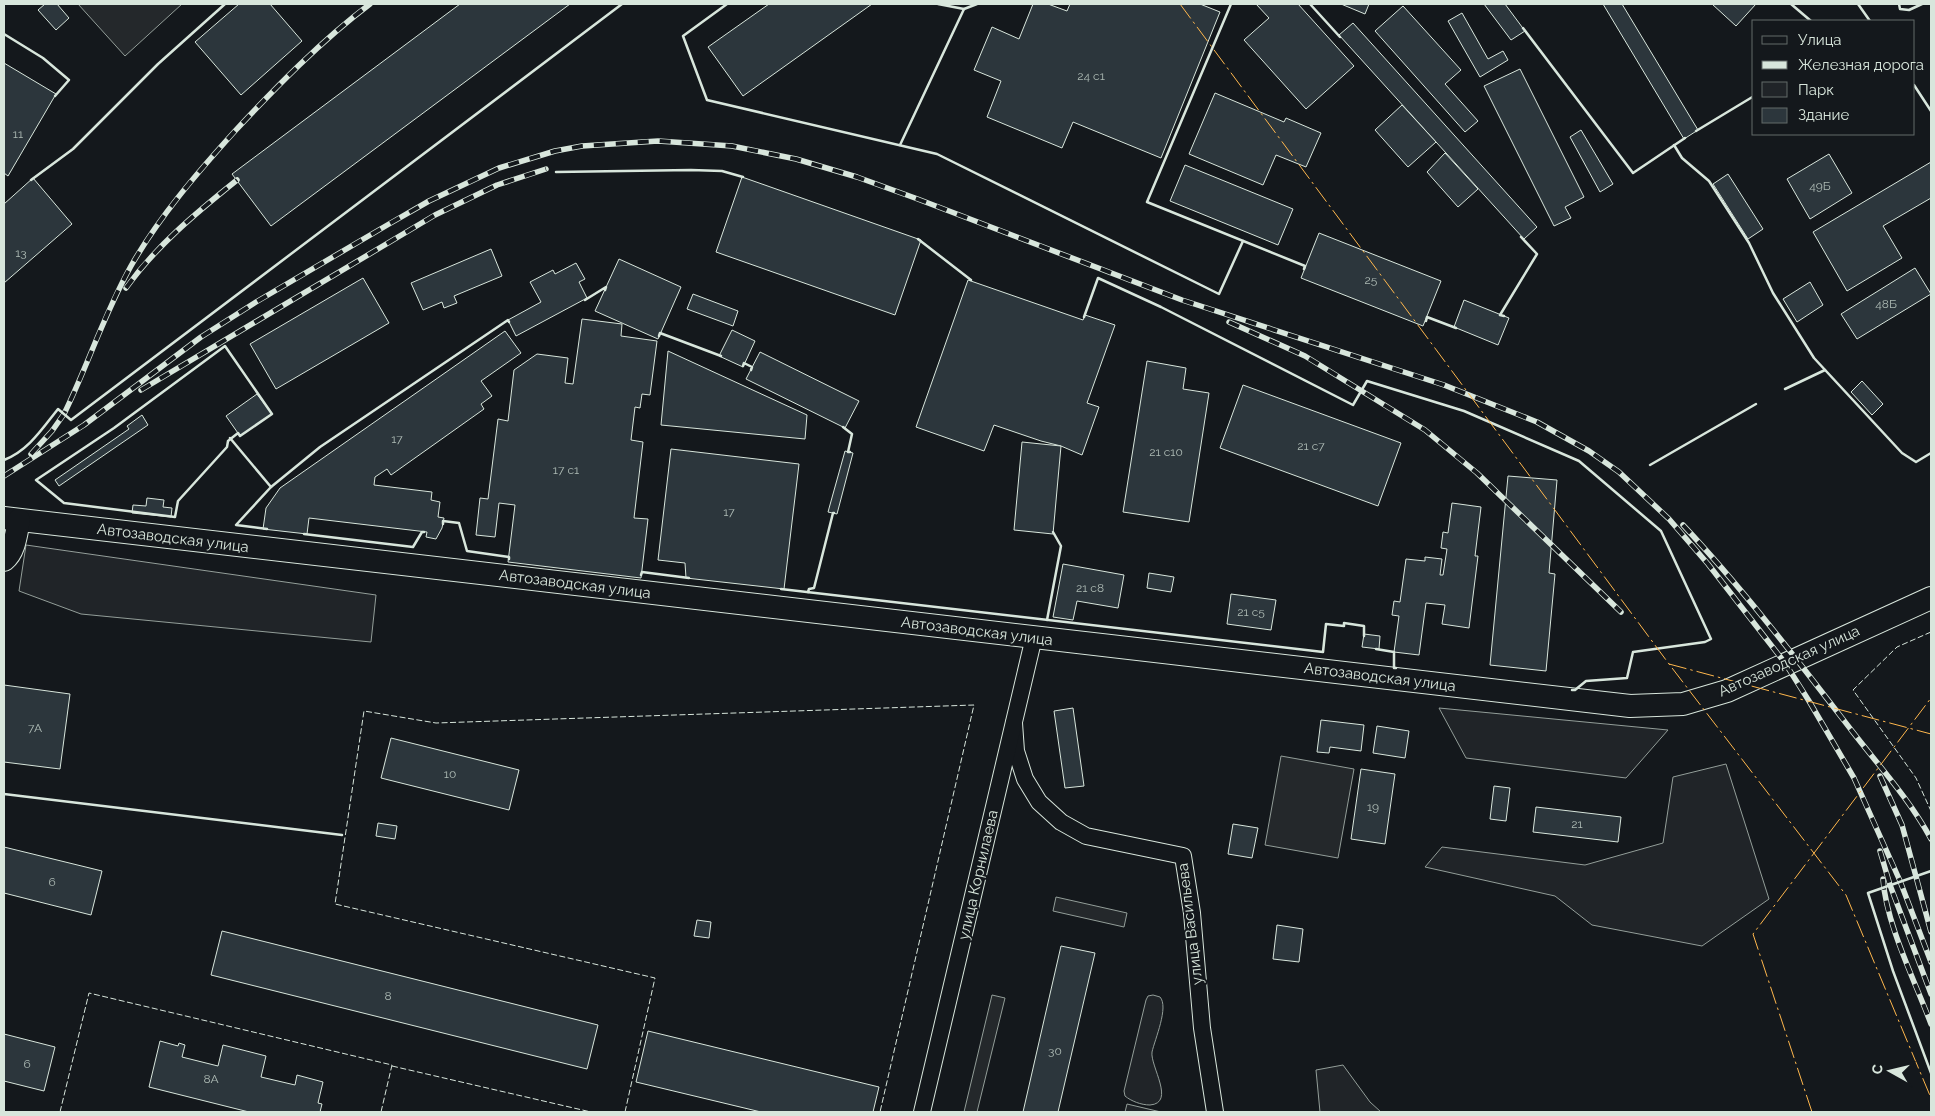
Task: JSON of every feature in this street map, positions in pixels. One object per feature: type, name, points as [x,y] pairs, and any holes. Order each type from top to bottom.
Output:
[{"type":"street","points":[[4,560],[8,556],[14,542],[12,519]]},
{"type":"street","name":"Автозаводская улица","points":[[12,519],[1630,706],[1662,706],[1694,702],[1727,691],[1931,598]]},
{"type":"street","name":"улица Корнилаева","points":[[922,1112],[1034,637]]},
{"type":"street","name":"улица Васильева","points":[[1014,723],[1016,751],[1025,778],[1040,802],[1061,822],[1086,836],[1183,856],[1192,913],[1202,1028],[1215,1112]]},
{"type":"green space","points":[[26,545],[376,595],[371,642],[81,614],[19,591]]},
{"type":"green space","points":[[1439,708],[1668,730],[1626,778],[1466,758]]},
{"type":"green space","points":[[1726,764],[1769,899],[1702,946],[1592,925],[1555,896],[1425,867],[1442,847],[1585,865],[1663,843],[1673,777]]},
{"type":"green space","points":[[1148,996],[1160,997],[1163,1008],[1152,1052],[1162,1091],[1161,1098],[1157,1103],[1150,1105],[1130,1100],[1125,1096],[1124,1091],[1146,1000]]},
{"type":"green space","points":[[1343,1065],[1370,1102],[1381,1112],[1320,1112],[1316,1070]]},
{"type":"green space","points":[[1127,1104],[1161,1112],[1125,1112]]},
{"type":"shaded area","points":[[78,4],[182,4],[125,56]]},
{"type":"shaded area","points":[[1281,756],[1354,769],[1338,858],[1265,845]]},
{"type":"shaded area","points":[[1056,897],[1127,913],[1124,927],[1053,911]]},
{"type":"shaded area","points":[[992,995],[1005,998],[977,1112],[964,1112]]},
{"type":"building","points":[[45,4],[57,4],[69,18],[56,30],[38,10]]},
{"type":"building","points":[[239,4],[270,4],[302,41],[241,95],[195,42]]},
{"type":"building","points":[[460,4],[570,4],[271,226],[232,174]]},
{"type":"building","points":[[769,4],[872,4],[743,96],[708,47]]},
{"type":"building","points":[[1033,4],[1048,4],[1067,11],[1070,4],[1200,4],[1220,12],[1161,158],[1073,122],[1062,148],[987,117],[1001,81],[974,70],[992,27],[1019,39]]},
{"type":"building","points":[[1256,4],[1298,4],[1354,66],[1306,109],[1244,40],[1269,18]]},
{"type":"building","points":[[1341,4],[1369,4],[1365,14]]},
{"type":"building","points":[[1484,4],[1505,4],[1525,31],[1511,40]]},
{"type":"building","points":[[1603,4],[1622,4],[1698,130],[1684,139]]},
{"type":"building","points":[[1712,4],[1756,4],[1736,26]]},
{"type":"building","points":[[1403,6],[1461,70],[1445,84],[1478,121],[1465,132],[1375,31]]},
{"type":"building","points":[[1462,13],[1488,59],[1503,51],[1508,60],[1480,77],[1448,21]]},
{"type":"building","points":[[1353,23],[1537,227],[1524,239],[1339,35]]},
{"type":"building","points":[[4,63],[56,94],[8,176],[4,173]]},
{"type":"building","points":[[1520,69],[1584,197],[1565,207],[1571,218],[1554,226],[1484,86]]},
{"type":"building","points":[[1215,93],[1284,122],[1286,118],[1321,133],[1306,167],[1276,155],[1263,185],[1189,154]]},
{"type":"building","points":[[1402,105],[1436,142],[1408,167],[1375,130]]},
{"type":"building","points":[[1581,130],[1613,184],[1600,192],[1570,137]]},
{"type":"building","points":[[1445,153],[1478,189],[1458,207],[1427,172]]},
{"type":"building","points":[[1829,154],[1852,193],[1810,219],[1787,179]]},
{"type":"building","points":[[1931,162],[1931,198],[1883,226],[1902,258],[1847,291],[1813,232]]},
{"type":"building","points":[[1185,165],[1293,209],[1278,245],[1170,201]]},
{"type":"building","points":[[1728,174],[1763,229],[1748,239],[1713,184]]},
{"type":"building","points":[[742,177],[921,240],[895,315],[716,252]]},
{"type":"building","points":[[33,178],[72,224],[4,283],[4,204]]},
{"type":"building","points":[[1319,233],[1441,281],[1423,326],[1301,278]]},
{"type":"building","points":[[491,249],[502,276],[454,296],[457,303],[444,308],[442,302],[423,310],[411,283]]},
{"type":"building","points":[[619,259],[681,287],[658,339],[595,311]]},
{"type":"building","points":[[576,263],[585,279],[579,282],[587,298],[516,336],[508,320],[541,302],[530,282],[553,270],[555,274]]},
{"type":"building","points":[[1915,268],[1931,294],[1857,339],[1841,314]]},
{"type":"building","points":[[363,278],[389,323],[276,389],[250,344]]},
{"type":"building","points":[[968,280],[1083,320],[1085,315],[1115,325],[1087,403],[1099,407],[1082,455],[1061,446],[994,425],[984,451],[916,427]]},
{"type":"building","points":[[1810,282],[1823,305],[1797,322],[1783,299]]},
{"type":"building","points":[[693,294],[738,311],[733,326],[687,309]]},
{"type":"building","points":[[1464,300],[1509,318],[1498,345],[1454,327]]},
{"type":"building","points":[[582,319],[622,324],[621,336],[657,341],[650,395],[642,394],[640,408],[635,407],[631,440],[643,442],[634,518],[648,519],[641,578],[508,562],[515,505],[499,503],[495,537],[476,535],[480,498],[488,499],[498,419],[508,421],[514,370],[537,354],[568,358],[565,383],[573,384]]},
{"type":"building","points":[[732,330],[755,341],[743,367],[719,356]]},
{"type":"building","points":[[505,331],[521,353],[481,381],[492,396],[481,404],[484,409],[391,475],[387,469],[375,477],[374,485],[432,492],[431,500],[440,502],[438,517],[444,518],[442,528],[436,539],[426,537],[427,532],[309,518],[307,534],[263,529],[266,508],[280,488]]},
{"type":"building","points":[[668,351],[807,415],[805,439],[661,425]]},
{"type":"building","points":[[760,352],[859,401],[845,428],[746,379]]},
{"type":"building","points":[[1147,361],[1186,368],[1183,389],[1209,393],[1189,522],[1123,512]]},
{"type":"building","points":[[1862,381],[1883,404],[1872,415],[1851,392]]},
{"type":"building","points":[[1243,385],[1401,443],[1378,506],[1220,448]]},
{"type":"building","points":[[257,394],[272,414],[240,436],[226,416]]},
{"type":"building","points":[[142,415],[148,425],[59,486],[55,480],[129,429],[127,426]]},
{"type":"building","points":[[1022,442],[1061,446],[1053,534],[1014,530]]},
{"type":"building","points":[[671,449],[799,464],[784,589],[686,578],[685,563],[658,560]]},
{"type":"building","points":[[845,451],[853,453],[837,514],[828,512]]},
{"type":"building","points":[[1508,476],[1557,480],[1549,573],[1555,574],[1546,671],[1490,665]]},
{"type":"building","points":[[147,498],[164,500],[163,507],[172,508],[171,517],[132,513],[133,505],[146,506]]},
{"type":"building","points":[[1452,503],[1481,507],[1475,556],[1478,556],[1469,628],[1442,624],[1445,605],[1426,603],[1419,655],[1394,652],[1399,616],[1392,615],[1394,601],[1400,602],[1406,559],[1425,561],[1425,557],[1442,559],[1440,575],[1443,575],[1447,549],[1441,548],[1443,532],[1448,533]]},
{"type":"building","points":[[1063,564],[1124,575],[1118,608],[1077,601],[1073,620],[1053,617]]},
{"type":"building","points":[[1149,573],[1174,577],[1171,592],[1147,588]]},
{"type":"building","points":[[1231,594],[1276,600],[1271,630],[1227,624]]},
{"type":"building","points":[[1364,634],[1380,636],[1379,649],[1362,647]]},
{"type":"building","points":[[4,685],[70,694],[60,769],[4,762]]},
{"type":"building","points":[[1073,708],[1084,786],[1065,788],[1054,711]]},
{"type":"building","points":[[1321,720],[1364,725],[1361,751],[1330,747],[1329,753],[1317,752]]},
{"type":"building","points":[[1377,726],[1409,731],[1405,758],[1373,753]]},
{"type":"building","points":[[391,738],[519,770],[509,810],[381,778]]},
{"type":"building","points":[[1361,769],[1395,774],[1385,844],[1351,839]]},
{"type":"building","points":[[1494,786],[1510,788],[1506,821],[1490,819]]},
{"type":"building","points":[[1536,807],[1621,817],[1618,842],[1533,832]]},
{"type":"building","points":[[378,823],[397,826],[395,839],[376,836]]},
{"type":"building","points":[[1233,824],[1258,828],[1252,858],[1228,854]]},
{"type":"building","points":[[4,847],[102,871],[91,915],[4,893]]},
{"type":"building","points":[[697,920],[711,922],[709,938],[694,936]]},
{"type":"building","points":[[1277,925],[1303,929],[1299,962],[1273,959]]},
{"type":"building","points":[[222,931],[598,1025],[587,1069],[211,975]]},
{"type":"building","points":[[1061,946],[1095,953],[1058,1112],[1023,1112]]},
{"type":"building","points":[[648,1031],[879,1087],[873,1112],[761,1112],[636,1082]]},
{"type":"building","points":[[4,1034],[55,1047],[44,1091],[4,1081]]},
{"type":"building","points":[[160,1041],[178,1046],[179,1043],[185,1045],[182,1057],[218,1066],[223,1045],[266,1056],[261,1077],[295,1085],[297,1075],[323,1082],[318,1103],[322,1104],[320,1112],[249,1112],[149,1087]]},
{"type":"railway","points":[[31,454],[52,431],[64,414],[121,284],[142,248],[166,213],[207,163],[267,97],[300,64],[370,4]]},
{"type":"railway","points":[[4,476],[84,425],[201,337],[256,302],[429,201],[499,168],[555,151],[582,146],[658,141],[732,146],[796,159],[857,177],[915,198],[1182,300],[1444,385],[1537,422],[1589,451],[1619,472],[1669,519],[1708,564],[1785,663],[1854,778],[1900,881],[1931,962]]},
{"type":"railway","points":[[141,390],[435,215],[497,185],[546,169]]},
{"type":"railway","points":[[126,288],[163,244],[237,180]]},
{"type":"railway","points":[[1229,322],[1305,356],[1425,430],[1477,473],[1621,612]]},
{"type":"railway","points":[[1683,525],[1728,575],[1791,652],[1904,797],[1931,839]]},
{"type":"railway","points":[[1880,776],[1902,825],[1931,932]]},
{"type":"railway","points":[[1880,851],[1890,885],[1931,994]]},
{"type":"railway","points":[[1883,879],[1885,896],[1895,933],[1931,1024]]},
{"type":"fence","points":[[1931,632],[1897,647],[1853,690],[1916,778],[1931,811]]},
{"type":"fence","points":[[625,1112],[655,978],[335,904],[364,711],[436,723],[974,705],[880,1112]]},
{"type":"fence","points":[[60,1112],[89,993],[392,1065],[381,1112]]},
{"type":"fence","points":[[392,1066],[591,1112]]},
{"type":"wall","points":[[31,180],[73,149],[158,64],[225,4]]},
{"type":"wall","points":[[4,460],[13,456],[27,445],[58,409],[71,420],[622,4]]},
{"type":"wall","points":[[727,4],[683,36],[707,100],[937,154],[1219,294],[1243,241]]},
{"type":"wall","points":[[938,4],[964,9],[977,4]]},
{"type":"wall","points":[[1231,4],[1147,202],[1305,266],[1304,269]]},
{"type":"wall","points":[[1310,4],[1340,37]]},
{"type":"wall","points":[[1791,4],[1810,20]]},
{"type":"wall","points":[[1858,4],[1869,20]]},
{"type":"wall","points":[[1899,4],[1900,9],[1909,10],[1922,4]]},
{"type":"wall","points":[[900,145],[964,9]]},
{"type":"wall","points":[[1523,28],[1633,173],[1685,138]]},
{"type":"wall","points":[[4,34],[43,58],[69,80],[55,96]]},
{"type":"wall","points":[[1915,87],[1931,111]]},
{"type":"wall","points":[[1696,131],[1752,97]]},
{"type":"wall","points":[[1674,145],[1682,158],[1709,181],[1749,243],[1773,293],[1814,358],[1902,453],[1916,462],[1931,453]]},
{"type":"wall","points":[[556,172],[691,170],[722,171],[743,177]]},
{"type":"wall","points":[[1504,316],[1500,315],[1537,254],[1521,237]]},
{"type":"wall","points":[[918,239],[971,280]]},
{"type":"wall","points":[[1084,317],[1098,278],[1161,307],[1353,405],[1367,381],[1464,411],[1579,461],[1661,531],[1711,639],[1705,642],[1633,652],[1627,678],[1586,681],[1575,690],[1572,690]]},
{"type":"wall","points":[[585,300],[606,287],[605,290]]},
{"type":"wall","points":[[1426,321],[1427,317],[1456,328]]},
{"type":"wall","points":[[267,529],[236,525],[271,487],[320,447],[508,320],[509,322]]},
{"type":"wall","points":[[659,336],[660,333],[721,356]]},
{"type":"wall","points":[[225,346],[272,414],[240,436],[238,433],[228,441],[227,447],[178,501],[175,517],[64,503],[36,480],[114,428],[225,346]]},
{"type":"wall","points":[[743,366],[744,363],[752,367],[751,370]]},
{"type":"wall","points":[[1785,389],[1825,370]]},
{"type":"wall","points":[[1650,465],[1756,404]]},
{"type":"wall","points":[[843,427],[852,434],[848,452],[850,452]]},
{"type":"wall","points":[[230,438],[271,487]]},
{"type":"wall","points":[[808,592],[809,589],[814,588],[834,513]]},
{"type":"wall","points":[[443,524],[443,521],[459,523],[467,551],[509,557],[509,559]]},
{"type":"wall","points":[[304,534],[413,547],[422,532],[424,532]]},
{"type":"wall","points":[[1047,620],[1061,546],[1053,532]]},
{"type":"wall","points":[[641,575],[642,572],[689,578]]},
{"type":"wall","points":[[781,589],[1323,652],[1326,624],[1344,626],[1344,623],[1364,626],[1364,636]]},
{"type":"wall","points":[[1376,649],[1394,652],[1394,668],[1396,668]]},
{"type":"wall","points":[[4,794],[342,835]]},
{"type":"wall","points":[[1931,871],[1868,893],[1893,971],[1931,1073]]},
{"type":"power","points":[[1180,4],[1669,664],[1846,895],[1931,1098]]},
{"type":"power","points":[[1669,664],[1931,734]]},
{"type":"power","points":[[1812,1112],[1753,934],[1931,698]]}]
